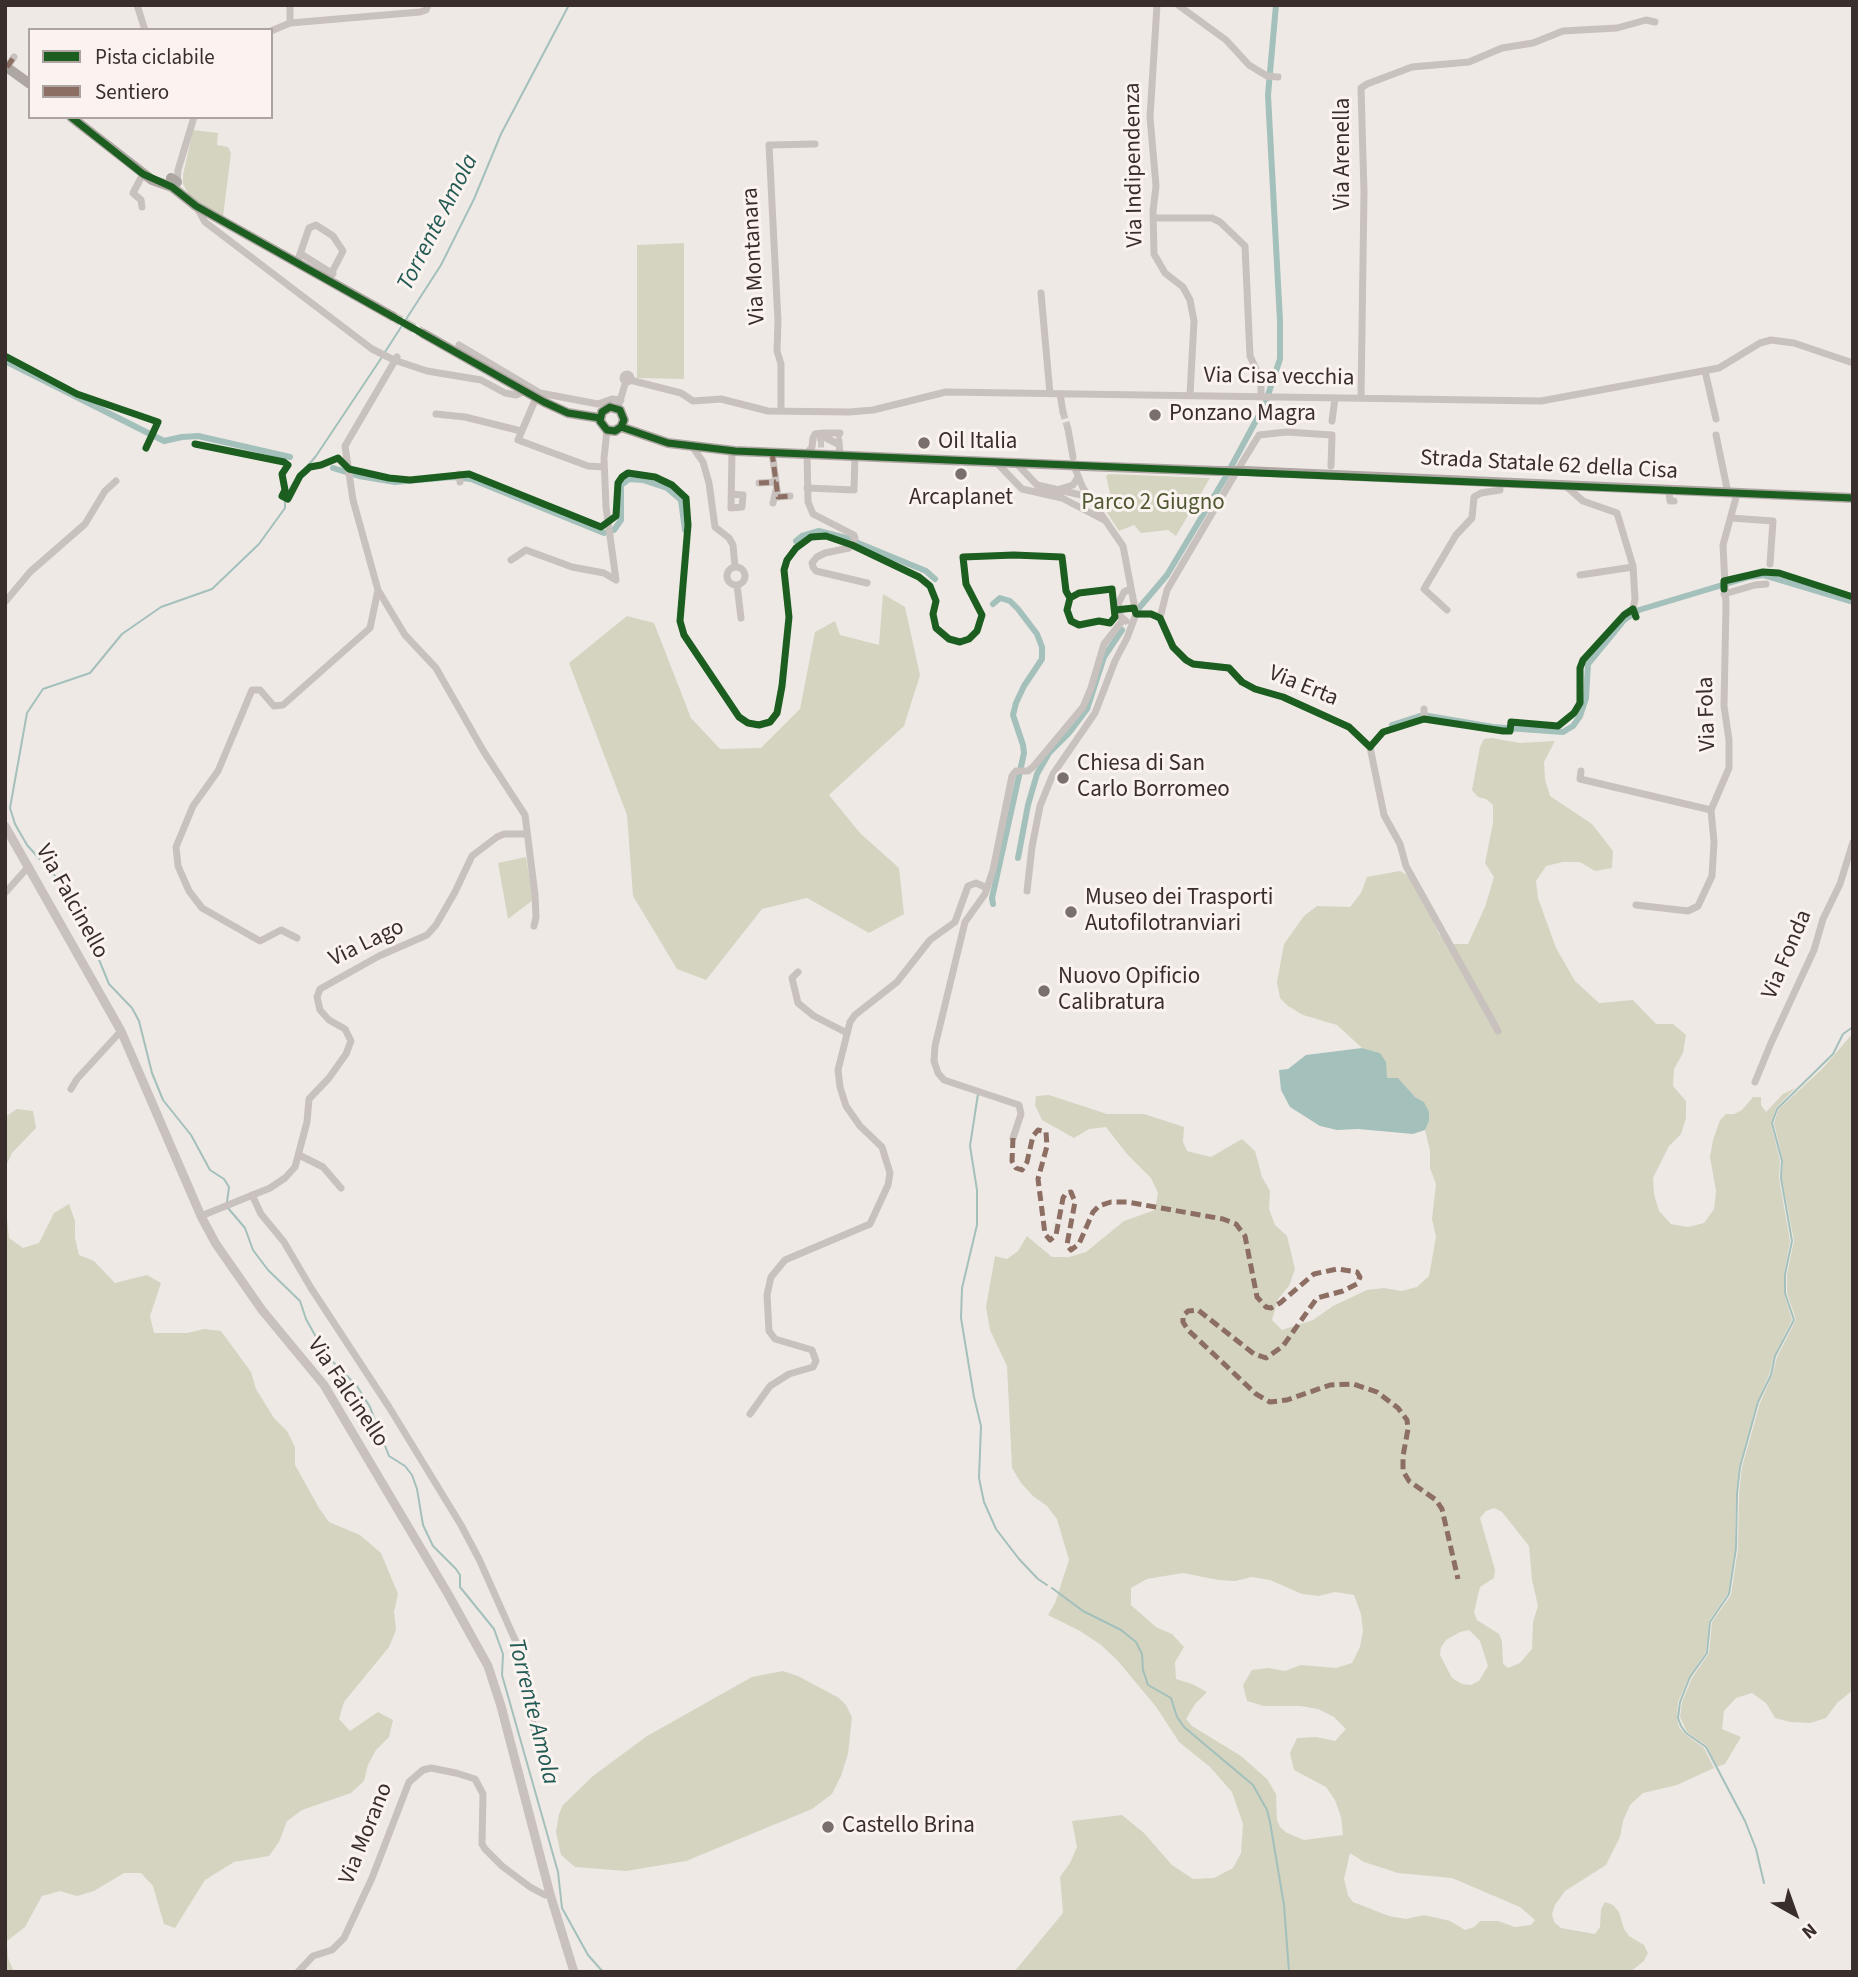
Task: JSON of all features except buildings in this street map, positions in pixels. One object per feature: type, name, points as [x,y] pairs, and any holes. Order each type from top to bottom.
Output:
[{"type":"main road","points":[[8,70],[28,84]]},
{"type":"main road","points":[[74,119],[148,177],[173,180],[184,197],[196,206],[299,258],[392,316]]},
{"type":"main road","points":[[424,334],[536,398],[568,413],[600,418]]},
{"type":"main road","points":[[619,404],[624,416],[621,427],[615,431],[607,430],[601,424],[600,418],[604,410],[619,404]]},
{"type":"main road","points":[[621,427],[668,443],[732,451],[772,452],[817,441],[839,444],[855,456],[1036,464],[1069,461],[1079,471]]},
{"type":"main road","name":"Strada Statale 62 della Cisa","points":[[1079,471],[1240,471],[1567,486],[1669,498],[1732,493],[1853,498]]},
{"type":"street","points":[[137,5],[144,28]]},
{"type":"street","points":[[290,5],[290,23]]},
{"type":"street","points":[[273,30],[290,23],[420,12],[426,10],[428,5]]},
{"type":"street","name":"Via Indipendenza","points":[[1157,5],[1150,117],[1156,186],[1154,254],[1165,273],[1184,287],[1192,310],[1194,321],[1190,396]]},
{"type":"street","points":[[1178,5],[1226,40],[1241,59],[1273,77]]},
{"type":"street","name":"Via Arenella","points":[[1361,398],[1364,192],[1361,88],[1367,83],[1412,66],[1469,62],[1502,48],[1533,43],[1563,31],[1617,28],[1646,20],[1656,22]]},
{"type":"street","points":[[8,70],[14,57]]},
{"type":"street","points":[[173,180],[193,119]]},
{"type":"street","name":"Via Montanara","points":[[781,411],[781,364],[777,351],[778,321],[769,145],[815,144]]},
{"type":"street","points":[[142,207],[141,200],[133,193],[148,177]]},
{"type":"street","points":[[196,206],[205,222],[372,349],[427,371],[481,380],[510,394],[516,395],[525,390]]},
{"type":"street","points":[[1153,218],[1212,218],[1220,222],[1245,246],[1250,356],[1261,380],[1263,397]]},
{"type":"street","points":[[299,258],[309,228],[316,225],[333,236],[343,251],[330,277]]},
{"type":"street","points":[[1041,293],[1050,394]]},
{"type":"street","name":"Via Cisa vecchia","points":[[619,404],[628,381],[681,393],[693,401],[721,399],[768,411],[873,410],[946,393],[1541,401],[1705,371],[1726,365],[1760,343],[1771,340],[1794,343],[1853,363]]},
{"type":"street","points":[[459,345],[540,393],[598,404],[612,399],[619,404]]},
{"type":"street","name":"Via Lago","points":[[396,360],[345,446],[349,480],[363,544],[378,590],[405,635],[436,668],[484,752],[525,816],[535,895],[534,926]]},
{"type":"street","points":[[1705,371],[1716,419]]},
{"type":"street","points":[[1060,394],[1063,412]]},
{"type":"street","points":[[536,398],[518,440],[588,466],[604,467]]},
{"type":"street","points":[[1332,421],[1335,398]]},
{"type":"street","points":[[436,414],[466,417],[522,431]]},
{"type":"street","points":[[1068,429],[1069,461]]},
{"type":"street","points":[[511,560],[526,550],[572,567],[604,573],[616,580],[604,467],[607,430]]},
{"type":"street","points":[[1136,614],[1151,614],[1160,618],[1167,590],[1259,435],[1287,432],[1332,435],[1331,466]]},
{"type":"street","points":[[839,444],[840,433],[817,441],[807,488],[808,502],[813,514],[854,535],[853,541],[817,557],[812,563],[816,571],[866,583]]},
{"type":"street","points":[[1716,435],[1732,493]]},
{"type":"street","points":[[692,446],[703,462],[715,527],[729,538],[733,545],[736,567]]},
{"type":"street","points":[[732,451],[732,494]]},
{"type":"street","points":[[772,452],[778,497],[790,496]]},
{"type":"street","points":[[807,488],[854,489],[855,456]]},
{"type":"street","points":[[996,462],[1022,489],[1062,498],[1107,521]]},
{"type":"street","points":[[1014,482],[1017,463]]},
{"type":"street","points":[[1017,463],[1037,485],[1090,498]]},
{"type":"street","points":[[1030,477],[1036,464]]},
{"type":"street","points":[[1055,489],[1073,485],[1079,471]]},
{"type":"street","points":[[1027,891],[1040,806],[1053,774],[1095,713],[1136,614],[1125,553],[1090,498],[1079,471]]},
{"type":"street","points":[[5,602],[30,572],[85,524],[105,491],[117,481]]},
{"type":"street","points":[[758,483],[776,484]]},
{"type":"street","points":[[1447,610],[1424,590],[1456,535],[1472,518],[1474,497],[1500,489],[1499,483]]},
{"type":"street","points":[[773,503],[776,484]]},
{"type":"street","points":[[1567,486],[1583,501],[1616,513],[1633,567],[1633,609]]},
{"type":"street","name":"Via Fola","points":[[1636,905],[1688,911],[1698,906],[1712,876],[1714,842],[1711,810],[1730,768],[1724,706],[1726,605],[1723,545],[1731,519],[1732,493]]},
{"type":"street","points":[[1079,507],[1090,498]]},
{"type":"street","points":[[1731,519],[1773,521],[1770,564]]},
{"type":"street","points":[[736,567],[743,571],[745,576],[743,582],[737,585],[730,582],[728,577],[729,572],[736,567]]},
{"type":"street","points":[[1580,575],[1633,567]]},
{"type":"street","points":[[1724,588],[1766,584]]},
{"type":"street","points":[[737,585],[741,618]]},
{"type":"street","points":[[1130,589],[1124,592],[1118,604],[1119,616],[1133,624]]},
{"type":"street","name":"Via Lago","points":[[297,938],[281,930],[260,941],[202,908],[189,891],[178,866],[176,847],[193,806],[218,771],[252,690],[260,690],[274,706],[283,705],[370,628],[378,590]]},
{"type":"street","name":"Via Erta","points":[[1160,618],[1173,647],[1186,660],[1205,666],[1229,668],[1242,682],[1255,689],[1283,697],[1349,727],[1370,747],[1384,816],[1400,844],[1406,866],[1498,1031]]},
{"type":"street","points":[[1013,1139],[1021,1114],[1017,1104],[944,1080],[934,1061],[935,1046],[965,922],[980,903],[987,888],[1012,776],[1033,767],[1083,708],[1104,644],[1123,620]]},
{"type":"street","points":[[1424,709],[1424,719]]},
{"type":"street","points":[[1580,771],[1580,779],[1711,810]]},
{"type":"street","name":"Via Falcinello","points":[[5,826],[121,1031],[216,1244],[262,1310],[324,1385],[449,1594],[488,1667],[574,1972]]},
{"type":"street","name":"Via Lago","points":[[204,1215],[270,1188],[295,1167],[307,1122],[309,1099],[329,1079],[346,1054],[351,1041],[345,1029],[329,1020],[320,1010],[317,998],[320,989],[379,956],[427,935],[455,892],[472,856],[504,834],[526,834]]},
{"type":"street","name":"Via Fonda","points":[[1755,1082],[1814,950],[1823,919],[1840,884],[1852,844]]},
{"type":"street","points":[[5,893],[29,866]]},
{"type":"street","points":[[750,1414],[770,1386],[789,1374],[813,1367],[816,1361],[812,1350],[775,1339],[769,1331],[767,1294],[771,1277],[778,1266],[797,1254],[870,1224],[888,1185],[890,1173],[882,1147],[860,1126],[846,1106],[840,1087],[838,1070],[849,1022],[890,989],[930,940],[956,922],[968,886],[976,883],[987,888]]},
{"type":"street","points":[[798,972],[792,978],[798,1003],[814,1016],[846,1033]]},
{"type":"street","points":[[71,1089],[121,1031]]},
{"type":"street","points":[[299,1155],[323,1167],[341,1188]]},
{"type":"street","name":"Via Falcinello","points":[[250,1196],[284,1242],[389,1407],[479,1559],[516,1642],[538,1747]]},
{"type":"street","name":"Via Morano","points":[[298,1972],[313,1956],[332,1950],[344,1938],[372,1878],[409,1782],[423,1770],[431,1768],[475,1779],[484,1794],[482,1844],[485,1849],[530,1887],[545,1895],[550,1894]]},
{"type":"green space","points":[[193,130],[218,133],[217,145],[228,147],[231,153],[223,217],[190,197],[183,184]]},
{"type":"green space","points":[[684,243],[684,379],[637,378],[637,245]]},
{"type":"green space","name":"Parco 2 Giugno","points":[[1106,476],[1210,478],[1176,536],[1168,530],[1141,533],[1134,525],[1119,531],[1104,508],[1110,493]]},
{"type":"green space","points":[[883,594],[905,607],[920,675],[904,726],[829,795],[860,833],[899,868],[904,914],[869,933],[807,898],[762,909],[706,980],[677,969],[633,896],[627,815],[569,663],[627,616],[654,623],[691,718],[720,749],[761,748],[800,709],[815,632],[835,621],[840,635],[879,645]]},
{"type":"green space","points":[[1484,739],[1520,743],[1555,741],[1544,762],[1550,796],[1592,824],[1613,851],[1612,868],[1595,871],[1580,862],[1563,862],[1546,866],[1536,881],[1538,898],[1556,948],[1575,981],[1599,1003],[1633,1000],[1656,1024],[1673,1024],[1686,1035],[1683,1053],[1674,1069],[1673,1086],[1686,1101],[1686,1118],[1681,1134],[1669,1146],[1653,1178],[1659,1211],[1671,1224],[1688,1227],[1704,1223],[1714,1209],[1716,1191],[1710,1157],[1720,1120],[1726,1114],[1742,1110],[1753,1097],[1761,1097],[1761,1105],[1766,1112],[1783,1094],[1795,1088],[1776,1108],[1771,1123],[1780,1161],[1779,1178],[1790,1241],[1784,1274],[1784,1293],[1792,1320],[1774,1356],[1757,1402],[1739,1467],[1735,1548],[1728,1593],[1709,1621],[1706,1652],[1689,1677],[1678,1702],[1679,1727],[1704,1748],[1714,1768],[1677,1785],[1643,1793],[1630,1805],[1620,1837],[1606,1865],[1565,1891],[1552,1914],[1554,1922],[1561,1928],[1595,1934],[1600,1927],[1601,1909],[1605,1902],[1613,1905],[1619,1912],[1629,1936],[1644,1945],[1648,1953],[1644,1961],[1630,1972],[1014,1972],[1063,1913],[1060,1877],[1077,1847],[1072,1821],[1122,1815],[1144,1833],[1172,1865],[1193,1879],[1214,1878],[1233,1868],[1241,1853],[1243,1824],[1232,1792],[1210,1767],[1179,1742],[1157,1708],[1118,1661],[1080,1631],[1048,1615],[1055,1603],[1069,1560],[1057,1519],[1047,1506],[1021,1483],[1012,1468],[1007,1366],[990,1330],[986,1307],[995,1256],[1007,1259],[1018,1251],[1027,1236],[1052,1257],[1069,1257],[1086,1252],[1124,1221],[1155,1210],[1158,1193],[1151,1178],[1127,1154],[1106,1127],[1089,1129],[1074,1138],[1042,1120],[1035,1105],[1036,1096],[1049,1095],[1107,1114],[1144,1114],[1184,1127],[1183,1142],[1187,1151],[1211,1157],[1242,1139],[1255,1151],[1262,1177],[1270,1191],[1269,1209],[1275,1225],[1287,1236],[1295,1269],[1289,1286],[1278,1299],[1272,1320],[1282,1330],[1313,1320],[1333,1306],[1367,1290],[1384,1288],[1401,1291],[1417,1287],[1429,1276],[1436,1237],[1432,1219],[1436,1184],[1430,1168],[1430,1151],[1425,1130],[1429,1121],[1424,1102],[1415,1097],[1398,1079],[1386,1078],[1380,1053],[1362,1048],[1337,1025],[1303,1015],[1288,1006],[1280,998],[1277,982],[1284,944],[1304,916],[1317,906],[1350,907],[1361,893],[1367,877],[1400,871],[1414,879],[1439,934],[1451,944],[1468,944],[1485,907],[1494,877],[1485,863],[1493,823],[1493,805],[1478,797],[1472,790]],"holes":[[[1494,1508],[1502,1512],[1529,1546],[1538,1606],[1533,1622],[1532,1649],[1520,1663],[1508,1668],[1503,1664],[1499,1634],[1477,1620],[1474,1612],[1480,1587],[1494,1578],[1495,1570],[1480,1518],[1486,1511]],[[1183,1573],[1235,1581],[1252,1577],[1270,1580],[1302,1594],[1319,1596],[1335,1592],[1354,1595],[1361,1614],[1363,1631],[1360,1647],[1352,1663],[1336,1668],[1301,1665],[1285,1671],[1268,1668],[1252,1670],[1243,1685],[1247,1701],[1264,1706],[1318,1709],[1334,1717],[1346,1729],[1335,1741],[1316,1737],[1297,1738],[1290,1753],[1294,1770],[1326,1787],[1335,1800],[1343,1835],[1304,1840],[1287,1833],[1277,1820],[1276,1794],[1267,1779],[1241,1756],[1192,1726],[1186,1719],[1195,1704],[1207,1692],[1176,1679],[1175,1662],[1184,1647],[1172,1634],[1156,1627],[1131,1605],[1131,1588],[1147,1579]],[[1469,1630],[1480,1641],[1488,1666],[1479,1681],[1471,1685],[1462,1684],[1452,1678],[1440,1655],[1446,1640]],[[1350,1853],[1364,1862],[1398,1873],[1452,1878],[1520,1907],[1535,1920],[1531,1925],[1515,1927],[1498,1921],[1480,1921],[1465,1930],[1450,1921],[1424,1915],[1406,1919],[1389,1916],[1353,1902],[1348,1895],[1344,1879]]]},
{"type":"green space","points":[[526,857],[533,900],[508,919],[498,863]]},
{"type":"green space","points":[[1853,1033],[1853,1690],[1837,1703],[1826,1718],[1810,1723],[1775,1718],[1766,1703],[1752,1693],[1736,1698],[1724,1711],[1722,1729],[1741,1737],[1725,1764],[1717,1767],[1707,1746],[1687,1732],[1680,1717],[1682,1702],[1692,1678],[1709,1653],[1712,1622],[1731,1595],[1738,1549],[1742,1467],[1760,1403],[1777,1357],[1796,1320],[1787,1293],[1787,1274],[1794,1241],[1782,1178],[1783,1161],[1774,1123],[1778,1110],[1823,1068]]},
{"type":"green space","points":[[17,1109],[33,1111],[36,1128],[12,1153],[5,1168],[5,1117]]},
{"type":"green space","points":[[5,1198],[9,1238],[23,1248],[39,1243],[54,1213],[69,1204],[75,1221],[79,1255],[94,1261],[115,1283],[147,1275],[161,1283],[150,1316],[154,1333],[187,1333],[204,1329],[221,1331],[251,1372],[256,1389],[274,1418],[287,1431],[295,1447],[295,1465],[319,1508],[329,1522],[360,1535],[381,1553],[398,1594],[394,1612],[396,1630],[389,1647],[344,1702],[339,1719],[350,1731],[378,1712],[393,1720],[389,1737],[376,1750],[364,1781],[351,1793],[302,1810],[287,1821],[279,1842],[269,1856],[234,1862],[205,1880],[175,1928],[164,1924],[153,1886],[141,1873],[124,1873],[94,1891],[77,1896],[60,1891],[42,1896],[25,1927],[7,1941],[8,1958],[14,1972],[5,1972]]},
{"type":"green space","points":[[783,1671],[839,1698],[852,1717],[848,1754],[832,1794],[812,1809],[686,1861],[626,1871],[575,1867],[561,1855],[556,1832],[559,1814],[563,1805],[593,1776],[647,1736],[752,1677]]},
{"type":"water","points":[[1362,1048],[1380,1053],[1386,1062],[1387,1078],[1398,1078],[1415,1097],[1424,1102],[1429,1112],[1425,1130],[1413,1134],[1358,1129],[1337,1130],[1320,1126],[1290,1107],[1281,1090],[1279,1070],[1288,1069],[1306,1055]]},
{"type":"waterway","name":"Torrente Amola","points":[[385,352],[441,265],[474,199],[501,134],[569,5]]},
{"type":"waterway","points":[[1139,608],[1167,575],[1225,478],[1265,404],[1280,359],[1268,95],[1276,5]]},
{"type":"waterway","name":"Torrente Amola","points":[[227,1202],[229,1187],[224,1179],[210,1170],[191,1135],[163,1100],[152,1073],[139,1021],[132,1008],[109,984],[77,906],[68,890],[27,845],[15,824],[10,808],[27,713],[43,689],[90,673],[122,634],[161,607],[212,589],[259,544],[285,508],[285,497],[294,482],[316,456],[382,357]]},
{"type":"waterway","points":[[5,361],[164,441],[198,436],[290,457]]},
{"type":"waterway","points":[[333,468],[395,482],[453,477],[471,479],[604,533],[614,530],[621,520],[621,485],[629,479],[643,480],[667,488],[681,500],[685,530]]},
{"type":"waterway","points":[[796,541],[802,536],[819,531],[846,538],[926,571],[935,579]]},
{"type":"waterway","points":[[1392,725],[1423,715],[1493,727],[1563,732],[1573,726],[1580,716],[1586,698],[1588,664],[1624,620],[1639,610],[1749,577],[1763,575],[1853,602]]},
{"type":"waterway","points":[[993,604],[1000,598],[1010,601],[1018,609],[1037,634],[1042,647],[1042,659],[1024,686],[1013,715],[1024,753],[992,898],[993,904]]},
{"type":"waterway","points":[[1018,858],[1037,774],[1049,753],[1087,709],[1104,657],[1122,630]]},
{"type":"waterway","points":[[1764,1883],[1756,1849],[1745,1821],[1706,1747],[1686,1733],[1678,1718],[1680,1702],[1690,1677],[1707,1653],[1710,1622],[1729,1594],[1736,1548],[1740,1467],[1758,1402],[1771,1375],[1775,1356],[1794,1320],[1785,1293],[1785,1274],[1792,1241],[1781,1178],[1782,1161],[1772,1123],[1777,1109],[1833,1054],[1843,1034],[1853,1027]]},
{"type":"waterway","points":[[978,1094],[970,1146],[977,1190],[977,1225],[962,1288],[961,1318],[981,1426],[979,1478],[984,1502],[996,1529],[1019,1559],[1047,1585]]},
{"type":"waterway","name":"Torrente Amola","points":[[228,1208],[245,1228],[253,1250],[268,1270],[300,1301],[306,1319],[326,1355],[357,1386],[370,1407],[389,1456],[405,1466],[412,1475],[423,1525],[433,1546],[456,1569],[460,1575],[460,1587],[494,1629],[503,1654],[502,1675],[558,1872],[562,1908],[588,1955],[603,1972]]},
{"type":"waterway","points":[[1052,1588],[1083,1611],[1121,1630],[1136,1642],[1142,1654],[1148,1685],[1171,1698],[1177,1717],[1184,1727],[1253,1785],[1267,1810],[1270,1822],[1284,1905],[1289,1972]]},
{"type":"tunnel","points":[[392,316],[424,334]]},
{"type":"tunnel","points":[[1063,412],[1068,429]]},
{"type":"tunnel","points":[[817,438],[826,438]]},
{"type":"tunnel","points":[[818,444],[824,444]]},
{"type":"marked path","points":[[7,67],[14,57]]},
{"type":"marked path","points":[[772,452],[778,497],[790,496]]},
{"type":"marked path","points":[[759,483],[776,482]]},
{"type":"marked path","points":[[1013,1138],[1012,1161],[1016,1168],[1022,1170],[1027,1162],[1033,1136],[1038,1130],[1046,1132],[1047,1146],[1038,1179],[1045,1234],[1050,1240],[1056,1235],[1063,1198],[1066,1193],[1071,1192],[1075,1202],[1067,1245],[1071,1250],[1079,1244],[1093,1212],[1099,1206],[1111,1202],[1127,1202],[1223,1219],[1236,1224],[1245,1236],[1257,1297],[1266,1307],[1271,1308],[1280,1303],[1314,1274],[1337,1269],[1357,1272],[1360,1277],[1357,1284],[1317,1298],[1283,1346],[1266,1358],[1254,1354],[1198,1310],[1188,1311],[1183,1316],[1183,1322],[1188,1330],[1256,1394],[1270,1402],[1287,1400],[1330,1385],[1353,1384],[1377,1392],[1398,1408],[1407,1420],[1408,1429],[1403,1471],[1409,1481],[1436,1500],[1442,1509],[1458,1579]]},
{"type":"cycle path","points":[[74,119],[143,174],[172,187],[196,206],[544,402],[568,413],[600,418]]},
{"type":"cycle path","points":[[5,356],[77,394],[158,422],[146,448]]},
{"type":"cycle path","points":[[621,427],[624,420],[620,410],[610,407],[602,412],[600,421],[607,430],[615,431],[621,427],[668,443],[735,451],[1853,498]]},
{"type":"cycle path","points":[[195,444],[284,462],[288,465],[282,474],[285,490],[282,496],[288,499],[300,476],[310,467],[338,458],[349,469],[389,478],[410,480],[469,474],[601,527],[616,516],[618,483],[628,473],[655,477],[672,485],[686,498],[688,525],[680,621],[684,635],[739,717],[748,723],[759,725],[770,722],[777,713],[782,686],[789,617],[784,570],[787,560],[796,548],[811,537],[826,536],[852,545],[919,577],[930,586],[936,601],[933,614],[936,628],[949,639],[960,642],[969,639],[977,631],[982,615],[966,584],[963,557],[1062,557],[1066,591],[1070,598]]},
{"type":"cycle path","points":[[1724,589],[1724,581],[1763,572],[1779,573],[1853,597]]},
{"type":"cycle path","points":[[1112,589],[1115,617],[1110,623],[1099,621],[1079,625],[1071,621],[1067,610],[1070,598],[1079,593],[1112,589]]},
{"type":"cycle path","points":[[1115,610],[1134,608],[1136,614],[1151,614],[1160,618],[1173,647],[1186,660],[1193,664],[1229,668],[1242,682],[1255,689],[1283,697],[1349,727],[1370,747],[1383,732],[1424,719],[1503,731],[1510,731],[1511,722],[1558,726],[1574,713],[1580,703],[1580,668],[1583,660],[1624,615],[1633,609],[1636,617]]},
{"type":"place","name":"Ponzano Magra","points":[[1155,415]]},
{"type":"place","name":"Oil Italia","points":[[924,443]]},
{"type":"place","name":"Arcaplanet","points":[[961,474]]},
{"type":"place","name":"Chiesa di San Carlo Borromeo","points":[[1063,778]]},
{"type":"place","name":"Museo dei Trasporti Autofilotranviari","points":[[1071,912]]},
{"type":"place","name":"Nuovo Opificio Calibratura","points":[[1044,991]]},
{"type":"place","name":"Castello Brina","points":[[828,1827]]}]
